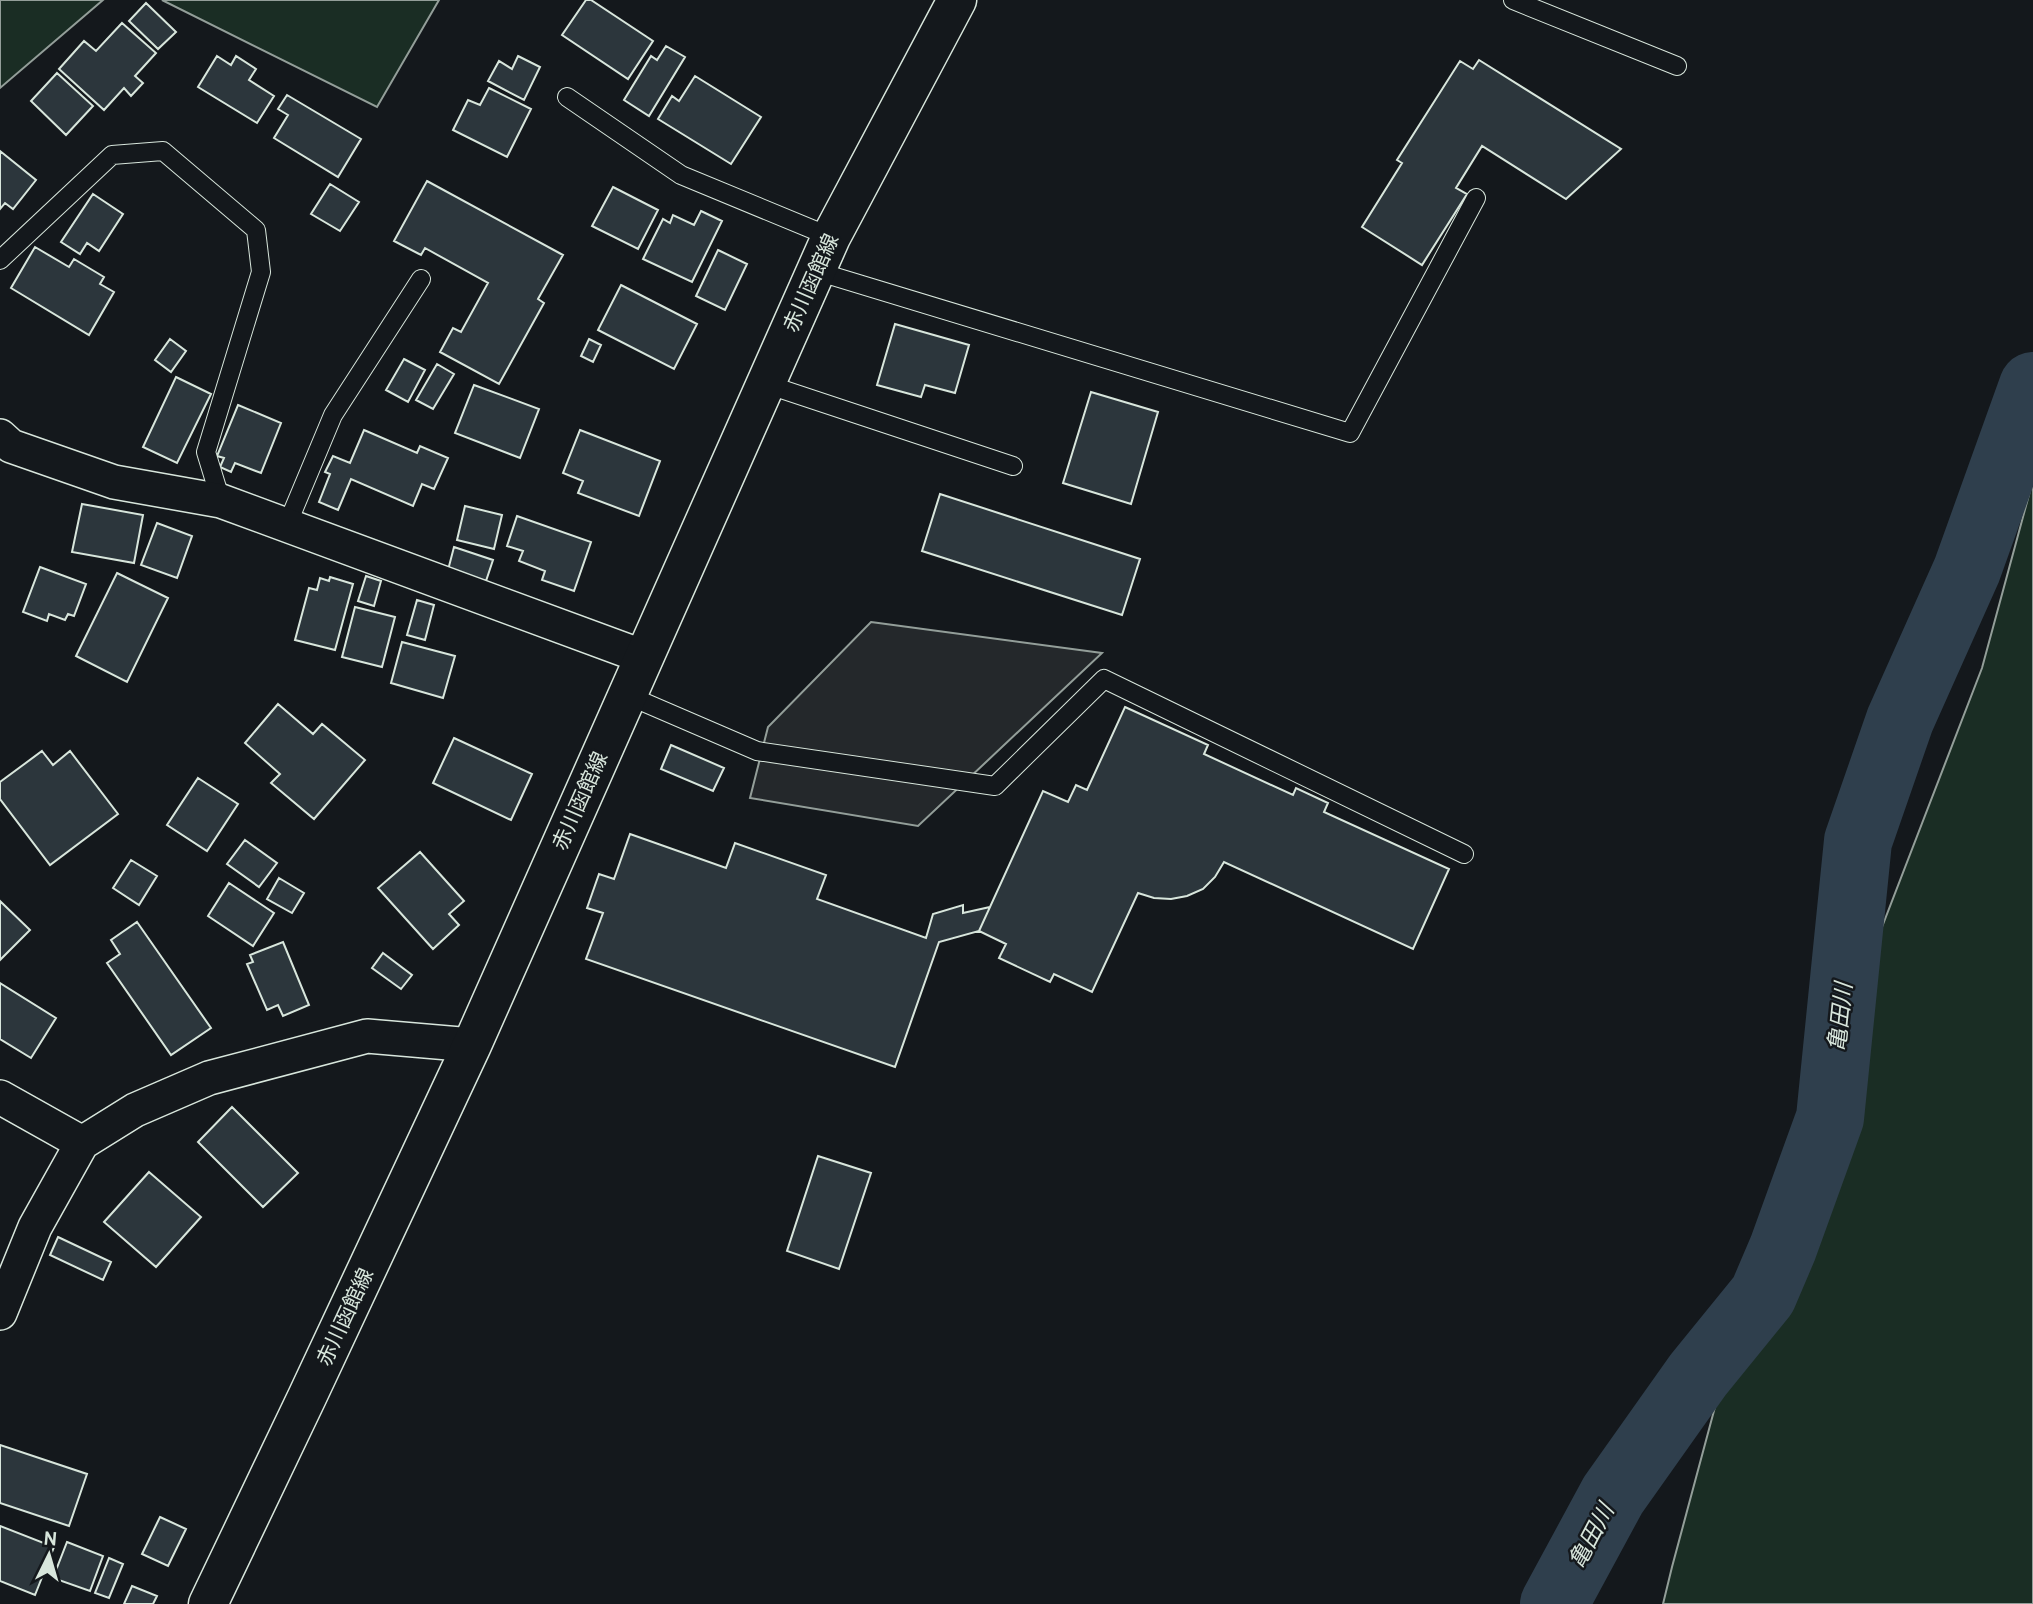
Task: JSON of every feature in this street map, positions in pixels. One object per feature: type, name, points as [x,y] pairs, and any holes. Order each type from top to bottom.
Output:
[{"type":"main road","name":"赤川函館線","points":[[208,1604],[472,1045],[831,237],[957,0]]},
{"type":"street","points":[[0,436],[12,446],[114,482],[222,501],[644,657]]},
{"type":"street","points":[[0,1313],[35,1227],[82,1143],[135,1110],[209,1078],[367,1036],[472,1045]]},
{"type":"street","points":[[0,1097],[82,1143]]},
{"type":"lane","points":[[1513,0],[1677,66]]},
{"type":"lane","points":[[568,97],[681,175],[831,237]]},
{"type":"lane","points":[[0,261],[112,155],[163,151],[256,230],[261,272],[206,452],[222,501]]},
{"type":"lane","points":[[816,271],[1350,433],[1476,198]]},
{"type":"lane","points":[[287,525],[333,415],[421,279]]},
{"type":"lane","points":[[766,384],[1013,466]]},
{"type":"lane","points":[[628,695],[757,751],[995,786],[1104,679],[1464,854]]},
{"type":"green space","points":[[0,0],[103,0],[0,88]]},
{"type":"green space","points":[[162,0],[439,0],[377,107]]},
{"type":"green space","points":[[2033,480],[2033,1604],[1663,1604],[1744,1299],[1848,1015],[1982,668]]},
{"type":"shaded area","points":[[871,622],[1102,653],[918,826],[750,798],[768,727]]},
{"type":"building","points":[[586,0],[591,0],[653,41],[628,79],[562,35]]},
{"type":"building","points":[[146,3],[176,32],[158,49],[129,21]]},
{"type":"building","points":[[122,23],[156,53],[135,76],[143,83],[131,96],[124,88],[104,110],[59,69],[84,41],[96,51]]},
{"type":"building","points":[[666,46],[685,57],[649,116],[624,100],[651,56],[657,60]]},
{"type":"building","points":[[217,56],[231,65],[236,56],[256,69],[249,80],[274,96],[257,123],[198,87]]},
{"type":"building","points":[[518,56],[540,67],[524,100],[488,81],[499,61],[512,69]]},
{"type":"building","points":[[1479,60],[1621,149],[1566,199],[1482,146],[1456,188],[1467,194],[1422,265],[1362,227],[1402,163],[1397,160],[1460,61],[1473,69]]},
{"type":"building","points":[[57,73],[93,106],[66,135],[31,101]]},
{"type":"building","points":[[695,76],[761,117],[731,164],[658,119],[672,96],[679,101]]},
{"type":"building","points":[[489,88],[531,109],[507,157],[453,130],[468,100],[480,105]]},
{"type":"building","points":[[287,95],[361,139],[338,177],[274,138],[288,115],[278,109]]},
{"type":"building","points":[[0,151],[36,180],[13,209],[5,203],[0,209]]},
{"type":"building","points":[[427,181],[563,255],[538,299],[544,303],[499,384],[440,352],[453,328],[461,332],[488,283],[425,248],[421,255],[394,241]]},
{"type":"building","points":[[330,184],[359,202],[340,231],[311,214]]},
{"type":"building","points":[[613,187],[658,210],[638,249],[592,226]]},
{"type":"building","points":[[93,194],[123,214],[99,251],[87,243],[80,254],[61,242]]},
{"type":"building","points":[[701,211],[722,221],[692,282],[643,259],[663,219],[670,223],[673,215],[694,225]]},
{"type":"building","points":[[35,247],[69,267],[74,259],[104,277],[100,284],[114,292],[89,335],[11,288]]},
{"type":"building","points":[[718,250],[747,264],[725,310],[696,296]]},
{"type":"building","points":[[621,285],[697,324],[674,369],[598,330]]},
{"type":"building","points":[[895,324],[969,345],[955,393],[925,385],[921,397],[877,385]]},
{"type":"building","points":[[170,339],[186,351],[171,372],[155,360]]},
{"type":"building","points":[[589,339],[601,345],[593,362],[581,356]]},
{"type":"building","points":[[404,359],[425,370],[408,402],[386,390]]},
{"type":"building","points":[[437,364],[454,374],[433,409],[416,400]]},
{"type":"building","points":[[176,377],[211,394],[177,463],[143,447]]},
{"type":"building","points":[[474,385],[539,409],[520,458],[455,433]]},
{"type":"building","points":[[1091,392],[1158,412],[1131,504],[1063,483]]},
{"type":"building","points":[[238,405],[281,423],[261,473],[235,463],[231,472],[220,467],[224,458],[217,456]]},
{"type":"building","points":[[364,430],[417,453],[420,446],[448,458],[434,489],[422,484],[413,506],[351,479],[338,510],[319,502],[330,474],[325,472],[333,456],[350,463]]},
{"type":"building","points":[[580,430],[660,461],[639,516],[578,493],[583,481],[563,473]]},
{"type":"building","points":[[940,494],[1140,559],[1122,615],[922,551]]},
{"type":"building","points":[[82,504],[143,515],[134,563],[72,552]]},
{"type":"building","points":[[465,506],[502,515],[494,549],[457,540]]},
{"type":"building","points":[[517,516],[591,542],[574,591],[542,580],[545,571],[519,561],[523,551],[507,546]]},
{"type":"building","points":[[157,523],[192,536],[177,578],[141,565]]},
{"type":"building","points":[[454,547],[493,560],[486,581],[448,570]]},
{"type":"building","points":[[40,567],[86,584],[74,616],[68,614],[65,620],[49,614],[47,621],[23,612]]},
{"type":"building","points":[[117,573],[168,598],[127,682],[76,656]]},
{"type":"building","points":[[366,576],[381,581],[374,606],[358,601]]},
{"type":"building","points":[[330,577],[353,584],[335,650],[295,640],[309,588],[317,590],[320,578],[329,581]]},
{"type":"building","points":[[417,600],[434,605],[425,640],[407,635]]},
{"type":"building","points":[[355,607],[395,617],[382,667],[342,657]]},
{"type":"building","points":[[402,642],[455,656],[443,698],[391,683]]},
{"type":"building","points":[[278,704],[313,734],[322,724],[365,760],[314,819],[271,783],[280,774],[245,743]]},
{"type":"building","points":[[1125,707],[1208,745],[1204,754],[1293,795],[1296,788],[1328,803],[1324,812],[1449,869],[1413,949],[1224,862],[1215,877],[1203,889],[1187,896],[1154,898],[1138,893],[1092,992],[1054,974],[1050,982],[999,958],[1006,944],[979,931],[1043,791],[1068,802],[1076,785],[1087,790]]},
{"type":"building","points":[[454,738],[532,774],[511,820],[433,783]]},
{"type":"building","points":[[671,745],[724,768],[713,791],[661,769]]},
{"type":"building","points":[[42,751],[53,765],[70,751],[118,814],[50,865],[0,799],[0,782]]},
{"type":"building","points":[[198,778],[238,804],[207,851],[167,825]]},
{"type":"building","points":[[630,834],[726,868],[735,843],[826,875],[817,899],[926,938],[933,914],[963,905],[963,913],[990,907],[979,931],[939,942],[895,1067],[586,959],[603,913],[587,908],[599,874],[614,879]]},
{"type":"building","points":[[245,840],[277,863],[259,887],[227,864]]},
{"type":"building","points":[[420,852],[464,901],[449,914],[459,925],[433,949],[378,888]]},
{"type":"building","points":[[131,860],[157,876],[139,905],[113,888]]},
{"type":"building","points":[[279,878],[304,893],[292,913],[267,899]]},
{"type":"building","points":[[229,883],[274,913],[253,946],[208,916]]},
{"type":"building","points":[[0,901],[30,930],[0,960]]},
{"type":"building","points":[[137,922],[211,1028],[171,1055],[107,963],[120,954],[111,940]]},
{"type":"building","points":[[283,942],[309,1005],[283,1016],[278,1005],[267,1010],[247,964],[253,962],[250,955]]},
{"type":"building","points":[[383,953],[412,975],[401,989],[372,968]]},
{"type":"building","points":[[0,983],[56,1018],[31,1058],[0,1039]]},
{"type":"building","points":[[232,1107],[298,1173],[263,1207],[198,1142]]},
{"type":"building","points":[[818,1156],[871,1173],[839,1269],[787,1251]]},
{"type":"building","points":[[149,1172],[201,1217],[156,1267],[104,1222]]},
{"type":"building","points":[[58,1237],[111,1262],[103,1280],[50,1255]]},
{"type":"building","points":[[0,1445],[87,1474],[69,1526],[0,1503]]},
{"type":"building","points":[[160,1517],[186,1529],[168,1566],[142,1554]]},
{"type":"building","points":[[0,1526],[54,1547],[35,1595],[0,1581]]},
{"type":"building","points":[[67,1542],[103,1556],[90,1591],[53,1578]]},
{"type":"building","points":[[109,1558],[123,1564],[109,1598],[95,1593]]},
{"type":"building","points":[[132,1586],[157,1596],[153,1604],[124,1604]]},
{"type":"waterway","name":"亀田川","points":[[1554,1604],[1613,1495],[1698,1375],[1763,1295],[1783,1248],[1830,1118],[1858,841],[1900,720],[1967,570],[2033,386]]}]
